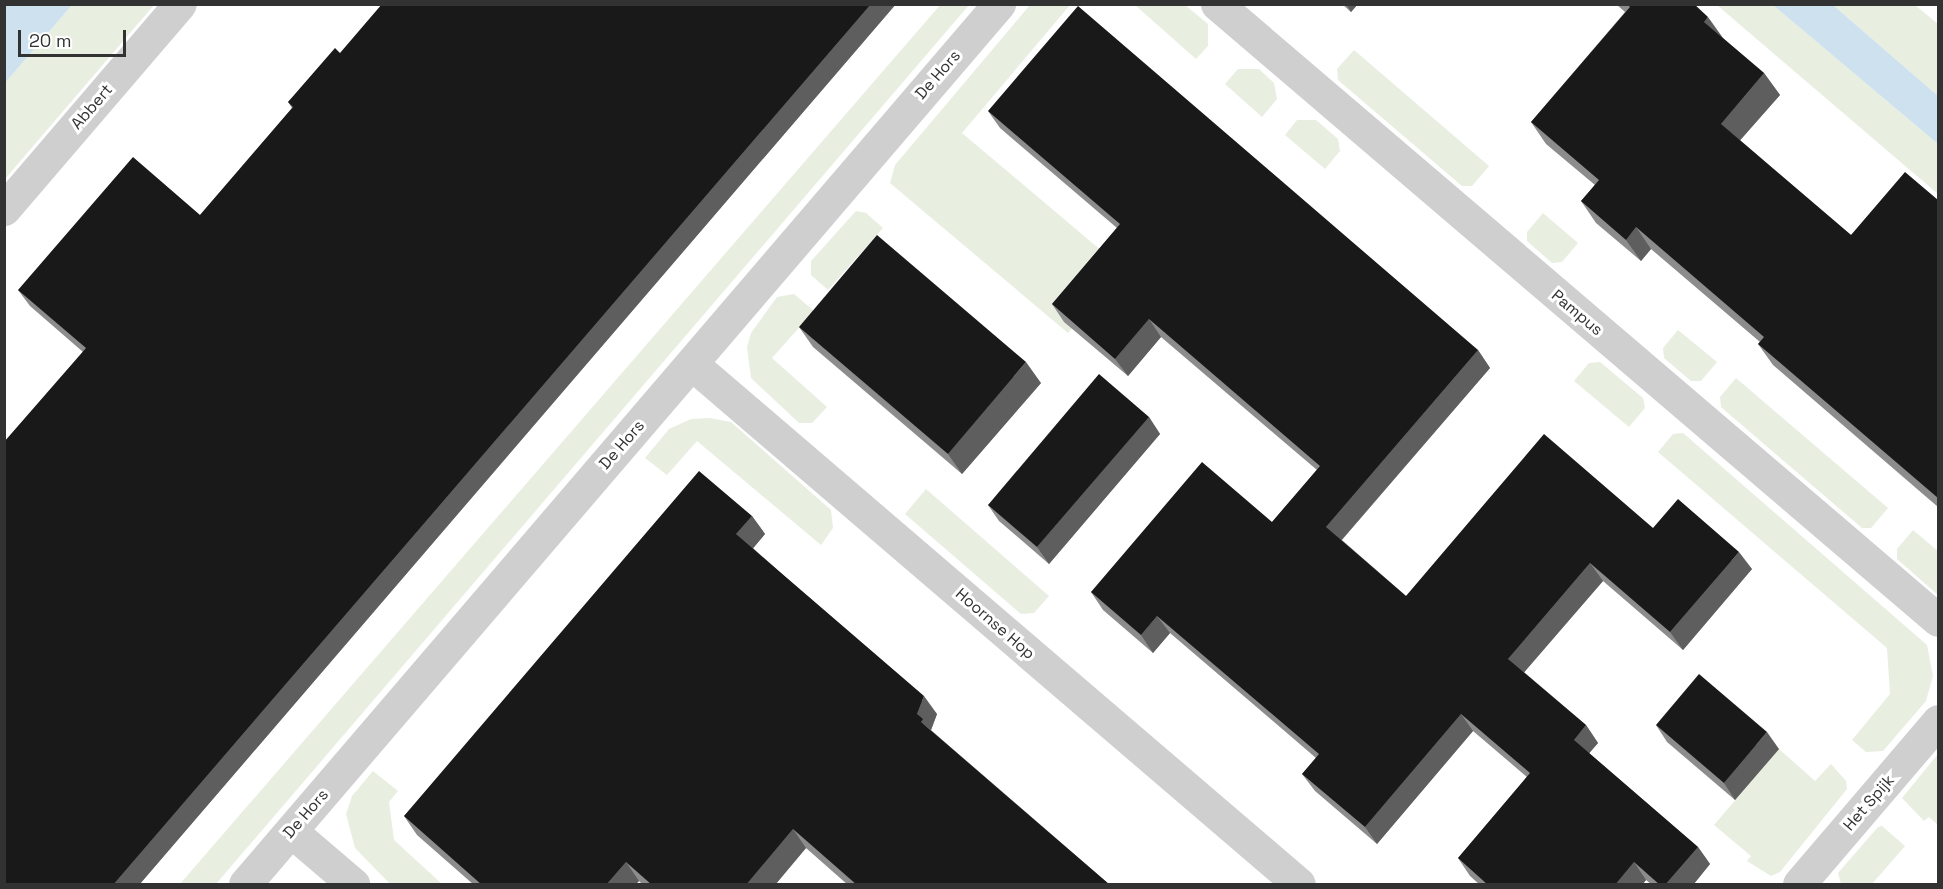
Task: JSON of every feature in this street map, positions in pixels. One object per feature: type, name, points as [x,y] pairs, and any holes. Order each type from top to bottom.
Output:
[{"type":"street","name":"Abbert","points":[[4,209],[180,4]]},
{"type":"street","name":"De Hors","points":[[245,885],[999,4]]},
{"type":"street","name":"Pampus","points":[[1217,4],[1938,621]]},
{"type":"street","name":"Hoornse Hop","points":[[692,364],[1299,885]]},
{"type":"street","name":"Het Spijk","points":[[1798,885],[1938,721]]},
{"type":"street","points":[[291,831],[353,885]]},
{"type":"shaded area","points":[[941,4],[969,5],[216,884],[180,884]]},
{"type":"shaded area","points":[[72,5],[154,5],[5,179],[5,83]]},
{"type":"shaded area","points":[[1030,5],[1070,5],[962,133],[1122,268],[1068,333],[890,183],[895,165]]},
{"type":"shaded area","points":[[1135,5],[1185,5],[1208,24],[1208,46],[1196,59]]},
{"type":"shaded area","points":[[1717,5],[1773,5],[1938,144],[1938,194]]},
{"type":"shaded area","points":[[1833,5],[1915,5],[1938,24],[1938,96]]},
{"type":"shaded area","points":[[1354,50],[1489,166],[1472,186],[1462,186],[1338,80],[1337,69]]},
{"type":"shaded area","points":[[1238,69],[1259,69],[1274,83],[1277,99],[1262,117],[1225,84]]},
{"type":"shaded area","points":[[1297,120],[1316,120],[1338,139],[1340,151],[1325,169],[1285,135]]},
{"type":"shaded area","points":[[856,211],[866,213],[883,228],[828,290],[811,275],[811,261]]},
{"type":"shaded area","points":[[1543,213],[1578,243],[1562,262],[1552,263],[1527,241],[1527,232]]},
{"type":"shaded area","points":[[794,294],[814,311],[772,358],[827,407],[812,423],[799,423],[751,378],[747,347],[751,333],[777,297]]},
{"type":"shaded area","points":[[1678,330],[1717,362],[1701,381],[1691,381],[1664,358],[1663,348]]},
{"type":"shaded area","points":[[1600,362],[1643,398],[1645,408],[1629,427],[1574,381],[1589,363]]},
{"type":"shaded area","points":[[1736,378],[1888,508],[1871,528],[1862,528],[1721,407],[1720,397]]},
{"type":"shaded area","points":[[710,418],[731,422],[831,510],[833,528],[821,545],[697,441],[667,475],[645,458],[669,429],[691,419]]},
{"type":"shaded area","points":[[1683,433],[1927,645],[1933,676],[1926,701],[1883,751],[1866,752],[1852,740],[1890,694],[1887,648],[1658,452],[1673,434]]},
{"type":"shaded area","points":[[926,489],[1049,596],[1034,613],[1021,614],[905,514]]},
{"type":"shaded area","points":[[1913,530],[1938,551],[1938,595],[1897,559],[1897,549]]},
{"type":"shaded area","points":[[1779,749],[1815,781],[1831,764],[1846,781],[1847,789],[1780,872],[1771,876],[1747,861],[1751,856],[1714,825]]},
{"type":"shaded area","points":[[1938,754],[1938,825],[1929,817],[1924,821],[1902,798]]},
{"type":"shaded area","points":[[373,771],[398,791],[389,802],[394,840],[442,884],[390,884],[355,848],[346,814],[352,796]]},
{"type":"shaded area","points":[[1882,826],[1905,846],[1872,884],[1841,884],[1838,873],[1878,827]]},
{"type":"water","points":[[72,5],[5,83],[4,6]]},
{"type":"water","points":[[1773,5],[1833,5],[1938,96],[1938,144]]},
{"type":"building","points":[[382,4],[871,4],[113,885],[4,885],[4,442],[86,348],[18,290],[133,157],[200,215],[293,107],[288,102],[335,48],[340,53]]},
{"type":"building","points":[[1627,4],[1694,4],[1708,17],[1704,22],[1764,73],[1721,124],[1851,235],[1905,172],[1938,200],[1938,498],[1758,344],[1764,337],[1636,227],[1626,240],[1581,201],[1599,180],[1531,122],[1630,7]]},
{"type":"building","points":[[1078,6],[1478,350],[1326,527],[1406,596],[1544,434],[1653,528],[1678,499],[1739,552],[1670,632],[1590,563],[1508,659],[1586,725],[1574,740],[1698,847],[1665,885],[1660,885],[1634,862],[1615,885],[1488,885],[1458,858],[1530,773],[1461,714],[1365,827],[1302,774],[1319,754],[1157,616],[1141,635],[1091,592],[1202,462],[1272,522],[1320,466],[1149,319],[1115,359],[1052,304],[1120,224],[988,111]]},
{"type":"building","points":[[877,235],[1026,362],[948,454],[799,327]]},
{"type":"building","points":[[1099,374],[1149,417],[1037,547],[988,505]]},
{"type":"building","points":[[699,471],[752,516],[736,534],[924,696],[917,714],[923,719],[921,722],[1110,885],[857,885],[793,829],[746,885],[652,885],[626,862],[606,885],[482,885],[404,816]]},
{"type":"building","points":[[1699,674],[1767,732],[1724,783],[1656,725]]}]
